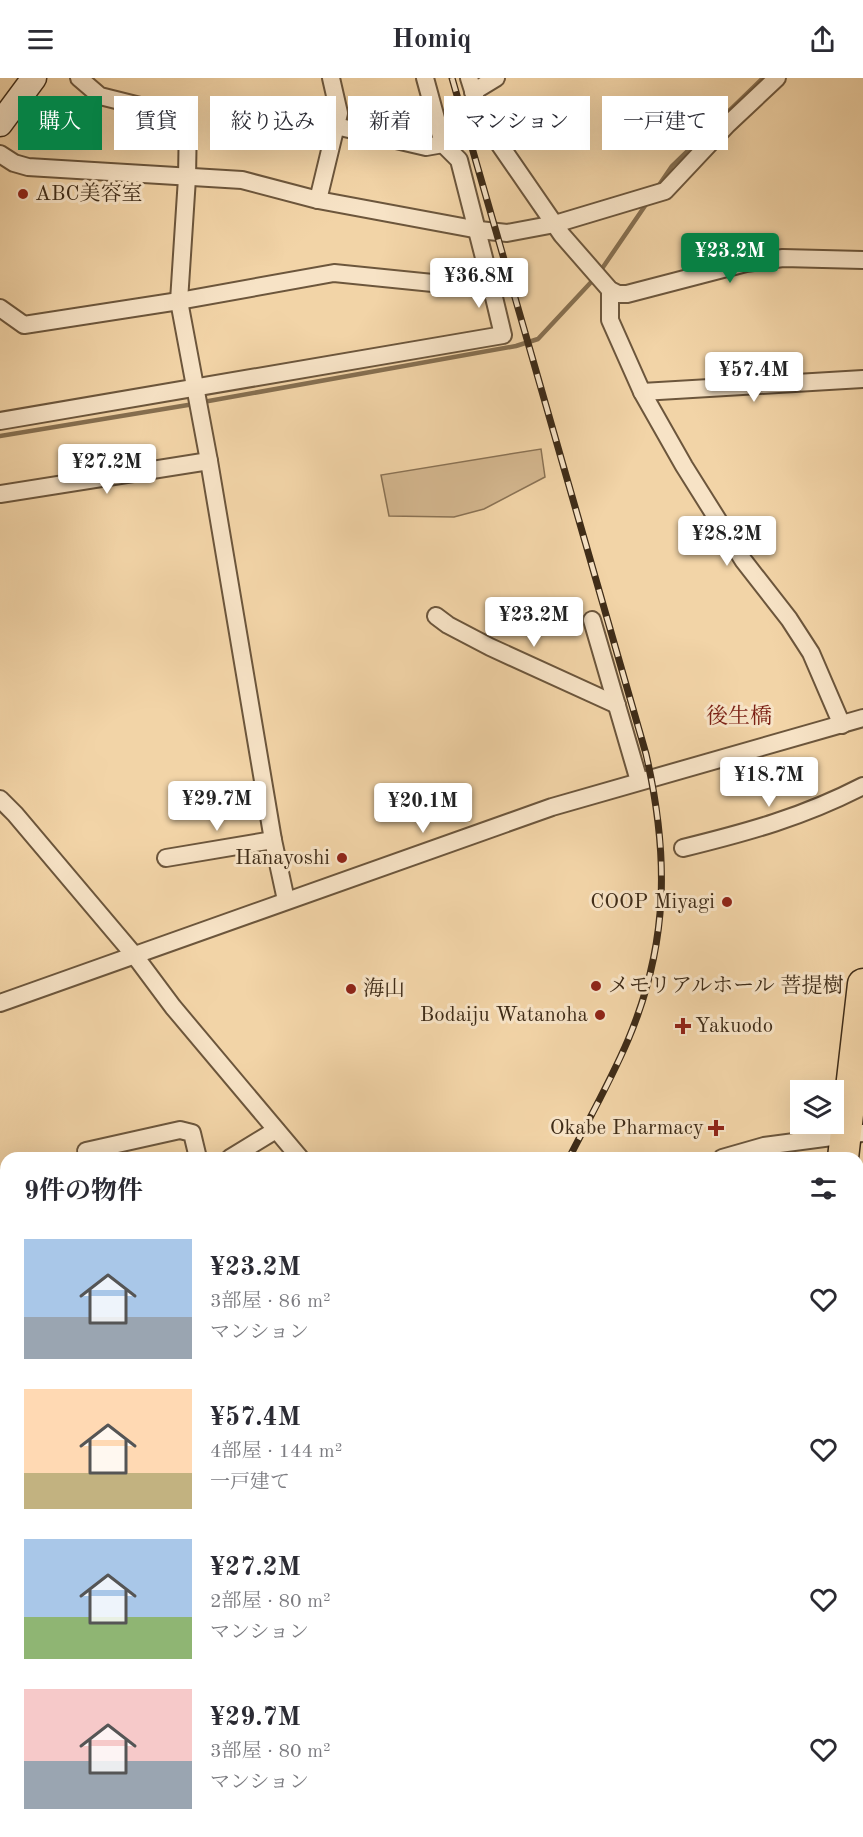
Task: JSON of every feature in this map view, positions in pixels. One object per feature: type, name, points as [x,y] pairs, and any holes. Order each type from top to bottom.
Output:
[{"type":"highway","points":[[851,1142],[863,984]]},
{"type":"street","points":[[0,124],[34,78]]},
{"type":"street","points":[[79,78],[100,96],[188,118],[187,178],[179,301],[209,461],[273,840],[286,900]]},
{"type":"street","points":[[331,78],[335,96]]},
{"type":"street","points":[[0,421],[503,335],[479,230],[459,160],[443,144],[425,78]]},
{"type":"street","points":[[496,78],[471,85],[482,119],[562,235],[602,281],[618,294],[627,294],[746,263],[783,258],[863,260]]},
{"type":"street","points":[[0,154],[14,163],[28,167],[242,180],[318,200],[479,230],[507,233],[555,224],[665,191],[727,125],[777,78]]},
{"type":"street","points":[[336,99],[339,112],[336,126],[426,147],[443,144]]},
{"type":"street","points":[[318,200],[330,150]]},
{"type":"street","points":[[0,308],[24,325],[179,301],[334,273],[492,289]]},
{"type":"street","points":[[602,281],[610,320],[642,392],[684,466],[743,560],[789,619],[810,653],[842,725]]},
{"type":"street","points":[[642,392],[863,379]]},
{"type":"street","points":[[0,494],[209,461]]},
{"type":"street","points":[[436,616],[448,625],[490,647],[617,705]]},
{"type":"street","points":[[592,620],[639,781]]},
{"type":"street","points":[[0,1003],[552,807],[863,718]]},
{"type":"street","points":[[683,848],[761,829],[791,819],[829,804],[863,786]]},
{"type":"street","points":[[0,799],[135,956],[173,1007],[295,1152]]},
{"type":"street","points":[[166,858],[273,840]]},
{"type":"street","points":[[86,1150],[180,1130],[192,1133],[197,1152]]},
{"type":"street","points":[[240,1152],[276,1130]]},
{"type":"street","points":[[743,1152],[764,1146],[851,1142]]},
{"type":"shaded area","points":[[541,449],[545,477],[484,509],[454,517],[389,516],[381,475]]},
{"type":"waterway","points":[[657,188],[672,166],[763,78]]},
{"type":"waterway","points":[[599,273],[649,200]]},
{"type":"waterway","points":[[203,402],[516,346],[538,339],[594,279]]},
{"type":"waterway","points":[[0,436],[194,404]]},
{"type":"railway","points":[[452,78],[646,754],[659,828],[661,898],[658,934],[651,969],[628,1040],[572,1152]]},
{"type":"place","name":"ABC美容室","points":[[23,194]]},
{"type":"place","name":"Hanayoshi","points":[[342,858]]},
{"type":"place","name":"COOP Miyagi","points":[[727,902]]},
{"type":"place","name":"メモリアルホール 菩提樹","points":[[596,986]]},
{"type":"place","name":"海山","points":[[351,989]]},
{"type":"place","name":"Bodaiju Watanoha","points":[[600,1015]]},
{"type":"place","name":"Yakuodo","points":[[683,1026]]},
{"type":"place","name":"Okabe Pharmacy","points":[[716,1128]]},
{"type":"district","name":"後生橋","points":[[739,717]]}]
